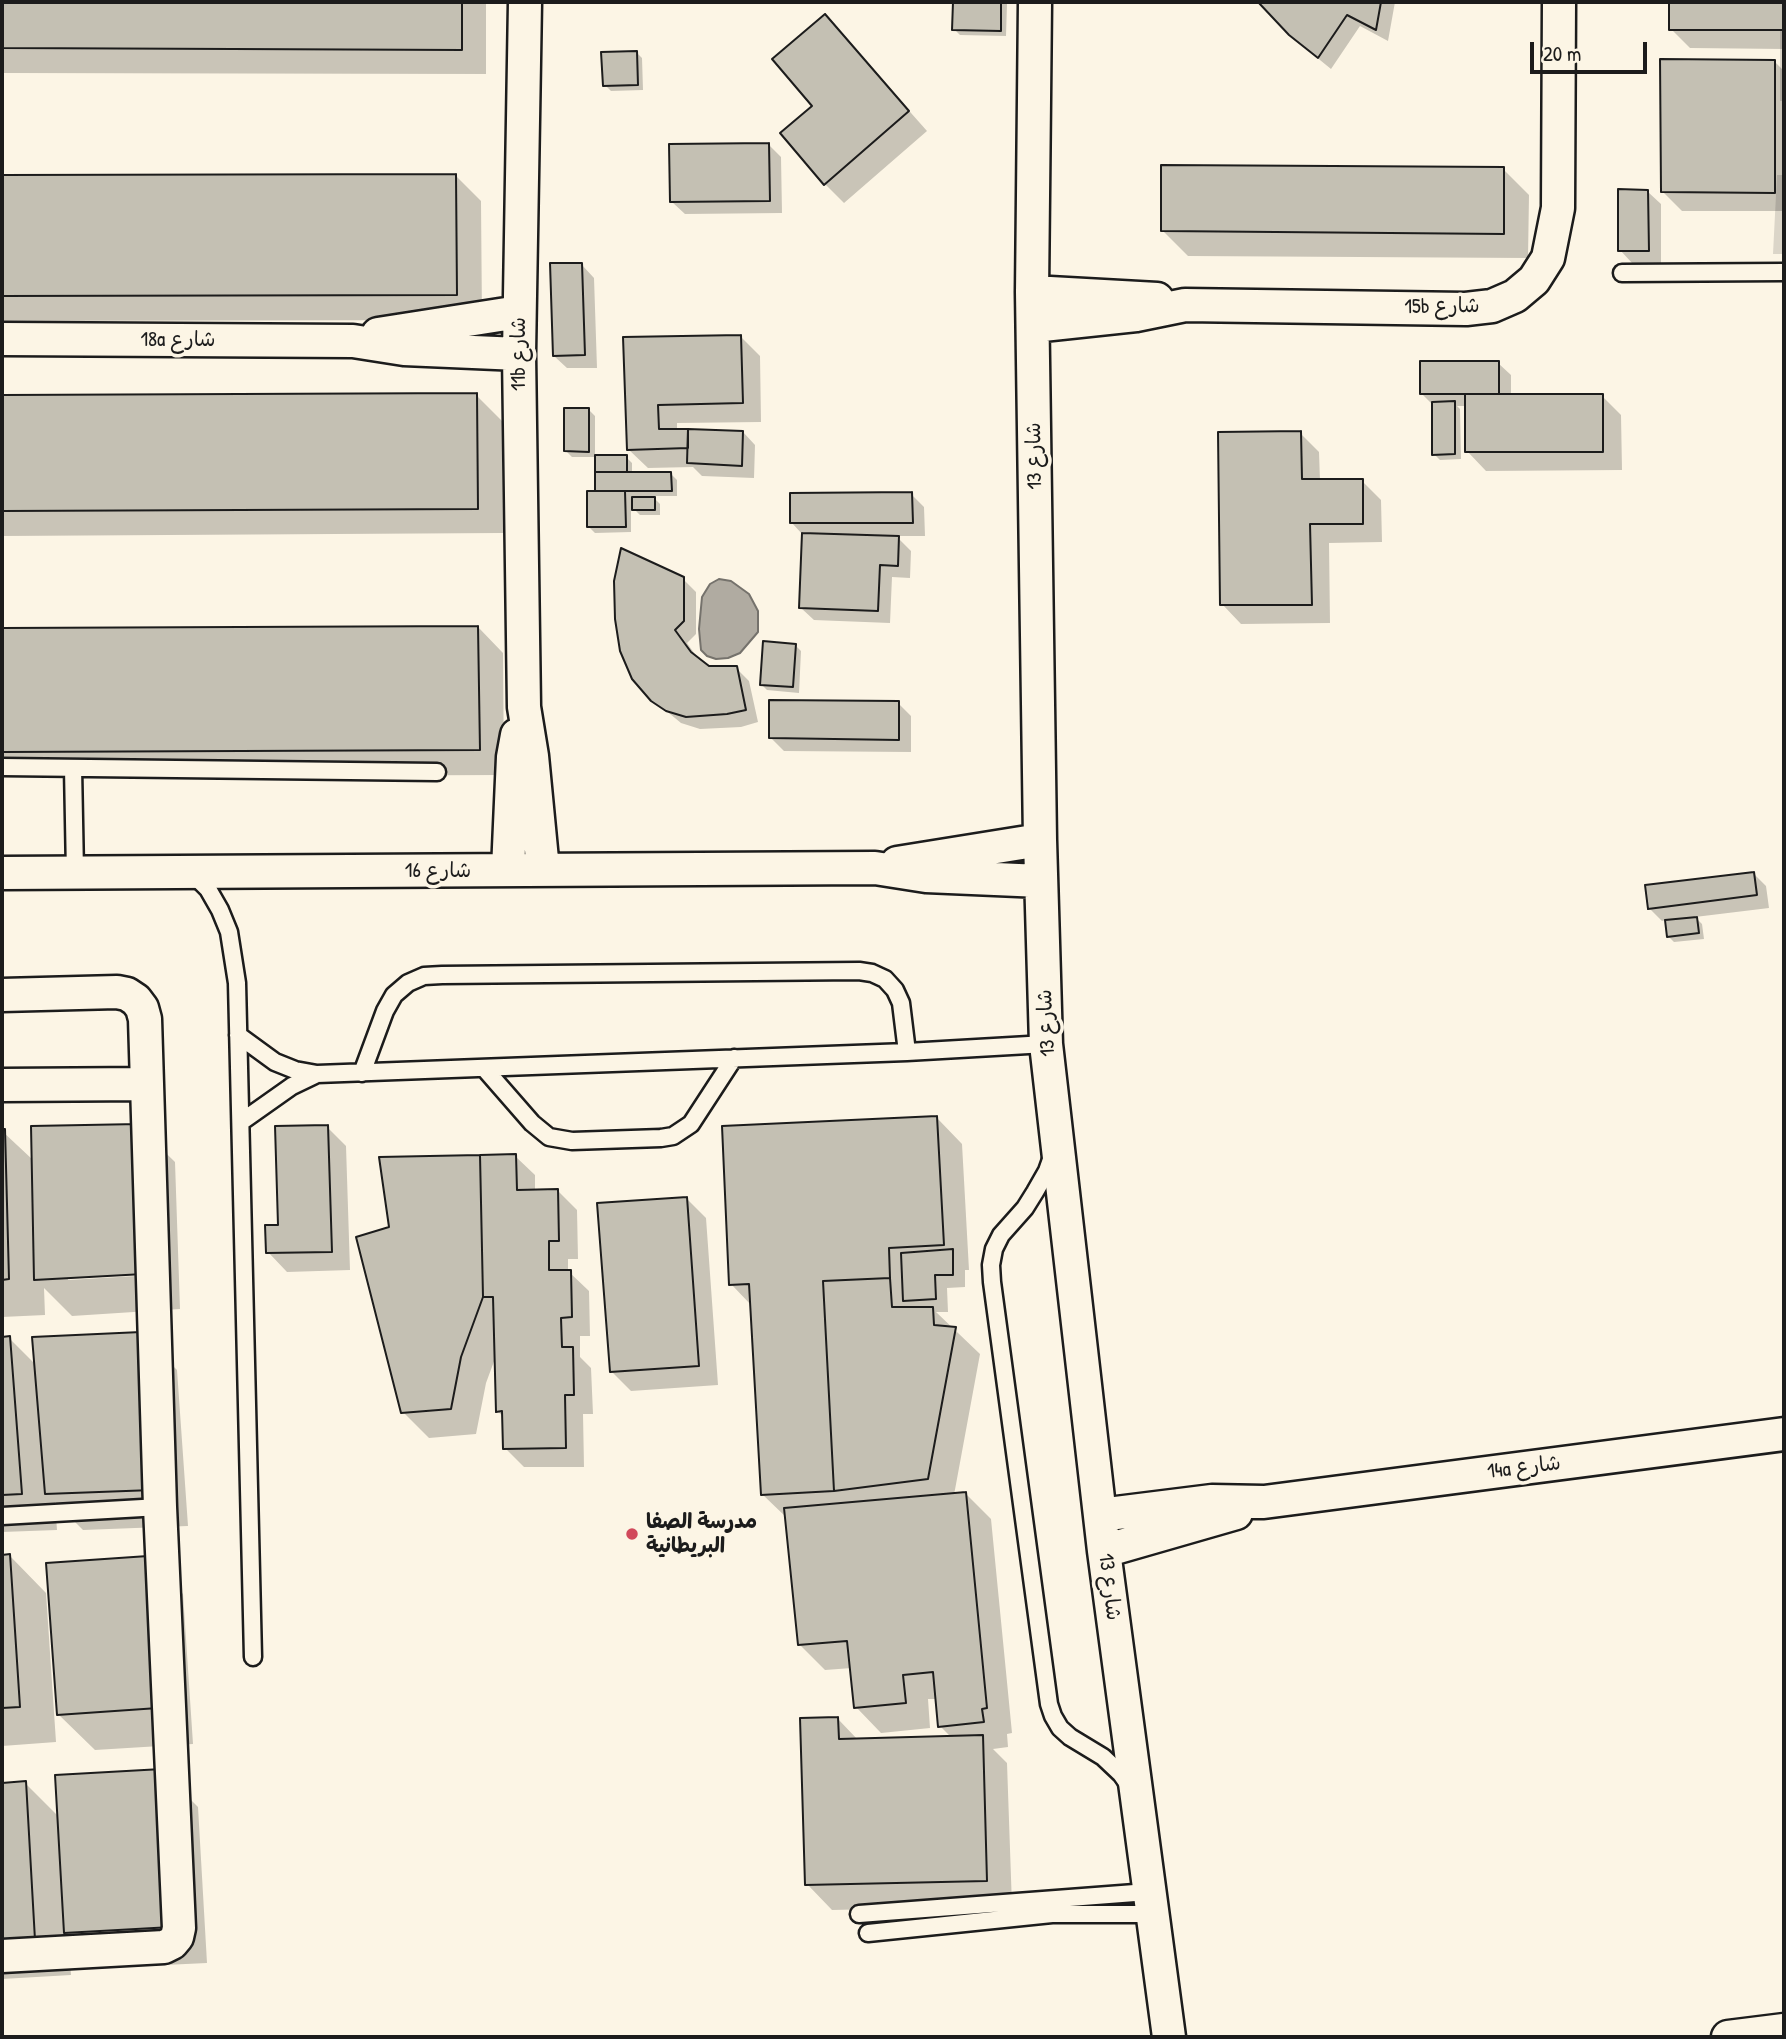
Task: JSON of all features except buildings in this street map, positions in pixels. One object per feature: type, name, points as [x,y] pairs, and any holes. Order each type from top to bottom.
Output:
[{"type":"street","name":"11b شارع","points":[[525,2],[519,312],[524,707],[532,756],[543,870]]},
{"type":"street","name":"شارع 13","points":[[1035,2],[1032,292],[1040,841],[1046,1044],[1104,1551],[1165,2032]]},
{"type":"street","name":"15b شارع","points":[[1033,326],[1136,315],[1185,306],[1466,309],[1492,306],[1515,296],[1534,280],[1548,258],[1556,221],[1559,2]]},
{"type":"street","name":"15b شارع","points":[[1032,292],[1135,296],[1185,306]]},
{"type":"street","name":"18a شارع","points":[[353,341],[403,330],[519,312]]},
{"type":"street","name":"18a شارع","points":[[2,339],[353,341],[404,349],[519,354]]},
{"type":"street","name":"11b شارع","points":[[508,870],[513,757],[524,707]]},
{"type":"street","name":"شارع 16","points":[[875,868],[924,857],[1040,841]]},
{"type":"street","name":"شارع 16","points":[[2,873],[875,868],[926,876],[1041,881]]},
{"type":"street","points":[[2,995],[117,992],[136,1000],[145,1019],[160,1507],[179,1928],[177,1937],[164,1947],[2,1956]]},
{"type":"street","points":[[2,1085],[147,1084]]},
{"type":"street","name":"14a شارع","points":[[1100,1514],[1212,1501],[1264,1502],[1784,1434]]},
{"type":"street","name":"14a شارع","points":[[1104,1551],[1217,1520],[1264,1502]]},
{"type":"street","points":[[1728,2037],[1784,2030]]},
{"type":"lane","points":[[1622,273],[1784,272]]},
{"type":"lane","points":[[2,767],[437,772]]},
{"type":"lane","points":[[73,768],[75,873]]},
{"type":"lane","points":[[192,872],[208,889],[229,932],[237,983],[253,1657]]},
{"type":"lane","points":[[362,1073],[385,1011],[394,995],[408,983],[424,976],[442,975],[872,973],[885,979],[895,990],[901,1003],[906,1052]]},
{"type":"lane","points":[[238,1035],[275,1062],[317,1074],[906,1052],[1046,1044]]},
{"type":"lane","points":[[484,1068],[532,1123],[550,1137],[572,1141],[662,1138],[673,1136],[691,1124],[734,1058]]},
{"type":"lane","points":[[241,1122],[292,1086],[317,1074]]},
{"type":"lane","points":[[1057,1142],[1047,1171],[1035,1192],[1002,1235],[994,1250],[992,1282],[1049,1704],[1060,1728],[1103,1757],[1121,1774],[1136,1795]]},
{"type":"lane","points":[[2,1516],[160,1507]]},
{"type":"lane","points":[[859,1914],[1150,1903]]},
{"type":"lane","points":[[869,1933],[1150,1903]]},
{"type":"shaded area","points":[[1780,28],[1784,28],[1784,101],[1780,101]]},
{"type":"shaded area","points":[[1777,175],[1784,175],[1784,254],[1773,254]]},
{"type":"shaded area","points":[[719,579],[731,581],[749,594],[758,611],[758,632],[740,653],[716,659],[701,650],[699,629],[702,597],[710,584]]},
{"type":"place","name":"مدرسة الصفا البريطانية","points":[[632,1534]]}]
